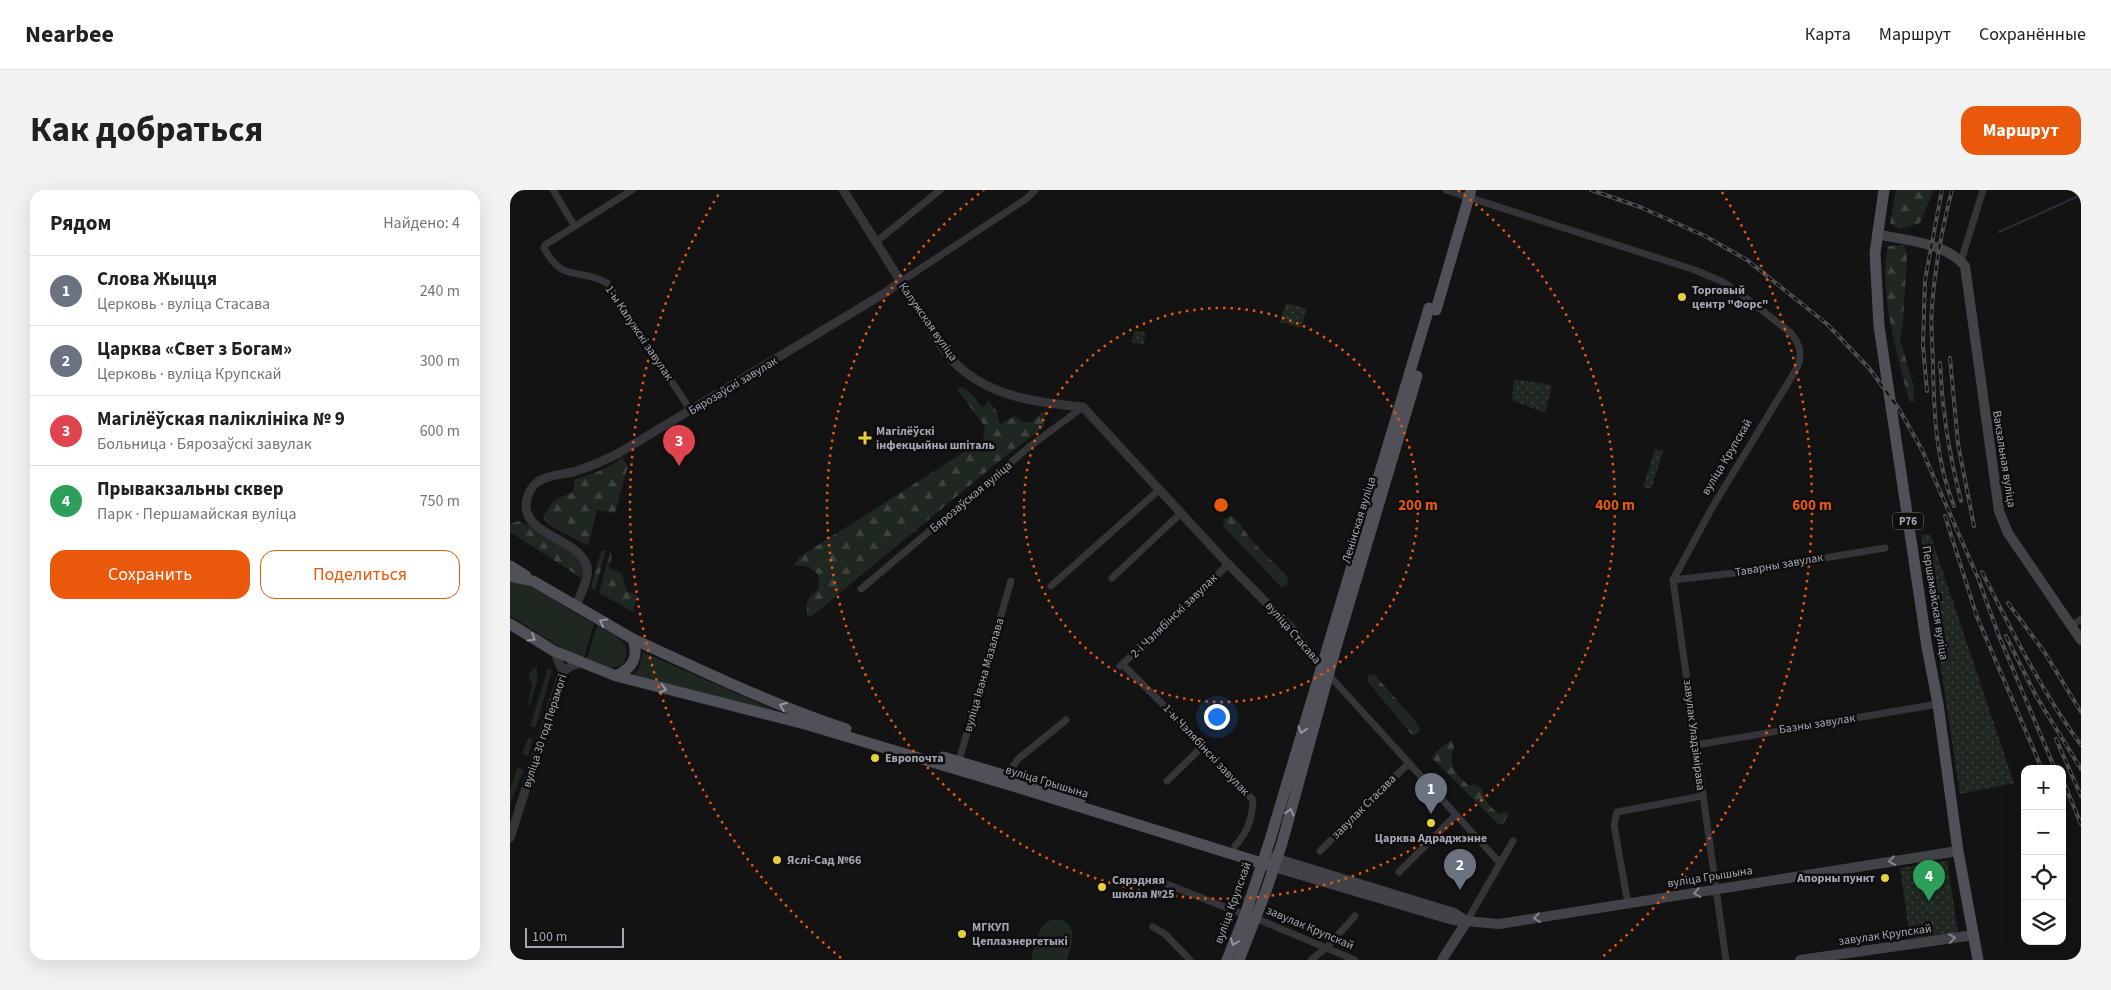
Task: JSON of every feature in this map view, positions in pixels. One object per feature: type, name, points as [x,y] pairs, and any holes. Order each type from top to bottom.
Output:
[{"type":"main road","name":"Ленінская вуліца","points":[[1433,309],[1464,190]]},
{"type":"main road","name":"Ленінская вуліца","points":[[1263,859],[1325,670],[1433,309],[1471,190]]},
{"type":"main road","name":"Першамайская вуліца","points":[[1884,190],[1875,276],[1878,326],[1927,646],[1938,704],[1958,851],[1978,960]]},
{"type":"main road","points":[[1878,234],[1930,246],[1950,254],[1961,261]]},
{"type":"main road","name":"Вакзальная вуліца","points":[[1961,261],[1967,273],[1980,387],[1998,511],[2008,533],[2081,640]]},
{"type":"main road","points":[[510,566],[533,582]]},
{"type":"main road","points":[[510,576],[533,582]]},
{"type":"main road","name":"вуліца Грышына","points":[[533,582],[633,639],[789,709],[958,765],[1276,863],[1454,913],[1467,921],[1500,924],[1958,851]]},
{"type":"main road","name":"вуліца Грышына","points":[[510,624],[554,651],[616,676],[958,765],[1007,775],[1235,846],[1263,859]]},
{"type":"main road","points":[[616,676],[632,666],[636,649],[633,639]]},
{"type":"main road","name":"Ленінская вуліца","points":[[1276,863],[1325,670]]},
{"type":"main road","name":"вуліца Крупскай","points":[[1239,960],[1263,859]]},
{"type":"main road","name":"вуліца Крупскай","points":[[1227,960],[1276,863]]},
{"type":"main road","points":[[1442,960],[1467,921]]},
{"type":"main road","name":"завулак Крупскай","points":[[1800,960],[1974,935]]},
{"type":"street","points":[[553,190],[574,225]]},
{"type":"street","name":"1-ы Калужскі завулак","points":[[632,190],[544,245],[558,269],[564,272],[594,277],[607,283],[691,411]]},
{"type":"street","name":"Калужская вуліца","points":[[843,190],[900,282],[952,360],[964,372],[1027,401],[1083,408]]},
{"type":"street","points":[[876,242],[940,190]]},
{"type":"street","points":[[900,282],[1026,199],[1034,190]]},
{"type":"street","name":"вуліца Крупскай","points":[[1446,190],[1685,266],[1723,282],[1791,333],[1800,348],[1801,356],[1797,368],[1713,506],[1673,580]]},
{"type":"street","points":[[1961,261],[1983,190]]},
{"type":"street","name":"Бярозаўскі завулак","points":[[576,606],[588,573],[586,564],[564,543],[540,529],[531,520],[525,505],[531,489],[543,479],[602,462],[691,411],[888,292],[900,282]]},
{"type":"street","name":"вуліца Стасава","points":[[1083,408],[1228,564],[1295,632],[1311,656],[1500,862]]},
{"type":"street","name":"Бярозаўская вуліца","points":[[861,589],[1029,448],[1083,408]]},
{"type":"street","points":[[1051,586],[1160,489]]},
{"type":"street","points":[[1112,578],[1181,513]]},
{"type":"street","name":"Таварны завулак","points":[[1673,580],[1734,573],[1885,548]]},
{"type":"street","name":"2-і Чэлябінскі завулак","points":[[1121,666],[1196,597],[1228,564]]},
{"type":"street","name":"завулак Уладзімірава","points":[[1673,580],[1726,960]]},
{"type":"street","name":"вуліца Iвана Мазалава","points":[[958,765],[1011,581]]},
{"type":"street","points":[[2071,626],[2081,618]]},
{"type":"street","points":[[554,651],[562,672]]},
{"type":"street","name":"вуліца 30 год Перамогі","points":[[510,838],[562,672],[570,666],[581,663]]},
{"type":"street","name":"1-ы Чэлябінскі завулак","points":[[1121,666],[1174,714],[1253,800],[1252,817],[1246,832],[1235,846]]},
{"type":"street","name":"Базны завулак","points":[[1696,745],[1938,704]]},
{"type":"street","points":[[1007,775],[1018,759],[1066,720]]},
{"type":"street","points":[[1167,781],[1203,746]]},
{"type":"street","name":"завулак Стасава","points":[[1320,851],[1409,763]]},
{"type":"street","points":[[1628,904],[1614,825],[1617,812],[1702,796]]},
{"type":"street","points":[[1399,872],[1456,815]]},
{"type":"street","points":[[1467,921],[1514,841]]},
{"type":"street","name":"завулак Крупскай","points":[[1159,882],[1250,916],[1355,960]]},
{"type":"street","points":[[1311,960],[1326,948],[1355,916]]},
{"type":"street","points":[[1153,927],[1165,934],[1190,960]]},
{"type":"green space","points":[[1896,190],[1934,190],[1920,223],[1900,229],[1890,224]]},
{"type":"green space","points":[[1904,245],[1907,255],[1903,322],[1900,339],[1914,387],[1914,402],[1909,401],[1887,303],[1886,264],[1888,246]]},
{"type":"green space","points":[[1286,303],[1307,309],[1301,328],[1280,322]]},
{"type":"green space","points":[[1135,330],[1146,333],[1143,345],[1131,342]]},
{"type":"green space","points":[[1514,379],[1552,385],[1545,413],[1512,400]]},
{"type":"green space","points":[[959,387],[966,389],[972,394],[981,407],[985,406],[988,400],[997,412],[1000,424],[1015,416],[1024,422],[1032,422],[1042,412],[1048,412],[1043,421],[1044,427],[992,467],[812,616],[807,617],[807,602],[818,588],[819,577],[809,568],[794,566],[798,558],[983,440],[985,427],[957,389]]},
{"type":"green space","points":[[1655,449],[1663,451],[1651,489],[1643,487]]},
{"type":"green space","points":[[622,457],[628,466],[615,513],[597,510],[588,546],[549,525],[543,517],[554,500],[573,492],[575,479],[606,468]]},
{"type":"green space","points":[[1231,516],[1284,574],[1288,579],[1287,585],[1281,587],[1223,526],[1224,519]]},
{"type":"green space","points":[[518,521],[526,524],[580,558],[585,566],[581,578],[510,532],[510,524]]},
{"type":"green space","points":[[1930,534],[2014,783],[1960,794],[1921,535]]},
{"type":"green space","points":[[606,550],[595,591],[591,587],[601,551]]},
{"type":"green space","points":[[610,551],[612,555],[609,568],[622,574],[626,590],[637,596],[633,612],[599,593]]},
{"type":"green space","points":[[510,582],[525,583],[594,624],[583,661],[510,616]]},
{"type":"green space","points":[[597,625],[617,637],[625,646],[627,651],[626,658],[621,666],[611,668],[586,662]]},
{"type":"green space","points":[[643,652],[781,713],[631,676],[638,671]]},
{"type":"green space","points":[[537,666],[537,682],[530,705],[528,705],[532,685],[528,674]]},
{"type":"green space","points":[[548,668],[552,670],[536,727],[530,726]]},
{"type":"green space","points":[[1374,674],[1417,723],[1420,729],[1416,735],[1411,734],[1368,682],[1368,676]]},
{"type":"green space","points":[[528,738],[533,739],[528,756],[522,754]]},
{"type":"green space","points":[[1451,740],[1454,747],[1452,765],[1454,769],[1469,786],[1475,784],[1482,789],[1486,800],[1493,810],[1500,814],[1506,812],[1509,814],[1503,824],[1498,824],[1432,758],[1436,752]]},
{"type":"green space","points":[[517,768],[524,770],[510,804],[510,790]]},
{"type":"green space","points":[[1947,861],[1958,933],[1910,938],[1900,868]]},
{"type":"green space","points":[[1056,919],[1069,924],[1071,929],[1072,941],[1067,960],[1031,960],[1041,929],[1045,924]]},
{"type":"waterway","points":[[1999,232],[2081,195]]},
{"type":"railway","points":[[1591,190],[1640,207],[1705,236],[1747,260],[1827,324],[1869,368],[1899,409],[1922,450],[1978,578],[1999,636],[2053,765]]},
{"type":"railway","points":[[1927,391],[1923,345],[1925,280],[1942,190]]},
{"type":"railway","points":[[1952,190],[1937,262],[1931,321],[1937,437],[1943,472],[1954,506]]},
{"type":"railway","points":[[1950,358],[1958,444],[1974,526]]},
{"type":"railway","points":[[1940,363],[1942,398],[1947,432],[1961,501]]},
{"type":"railway","points":[[1945,516],[1977,617],[2040,765]]},
{"type":"railway","points":[[1982,572],[2040,682],[2081,745]]},
{"type":"railway","points":[[2008,603],[2045,653],[2081,712]]},
{"type":"railway","points":[[2006,636],[2036,696],[2081,769]]},
{"type":"railway","points":[[2056,739],[2081,796]]},
{"type":"railway","points":[[2066,788],[2081,824]]},
{"type":"place","name":"Торговый центр \"Форс\"","points":[[1682,297]]},
{"type":"place","name":"Магілёўскі інфекцыйны шпіталь","points":[[865,438]]},
{"type":"place","name":"Магілёўская паліклініка № 9","points":[[679,466]]},
{"type":"place","name":"Европочта","points":[[875,758]]},
{"type":"place","name":"Слова Жыцця","points":[[1431,814]]},
{"type":"place","name":"Царква Адраджэнне","points":[[1431,823]]},
{"type":"place","name":"Яслі-Сад №66","points":[[777,860]]},
{"type":"place","name":"Апорны пункт","points":[[1885,878]]},
{"type":"place","name":"Сярэдняя школа №25","points":[[1102,887]]},
{"type":"place","name":"Царква «Свет з Богам»","points":[[1460,890]]},
{"type":"place","name":"Прывакзальны сквер","points":[[1929,901]]},
{"type":"place","name":"МГКУП Цеплаэнергетыкі","points":[[962,934]]}]
